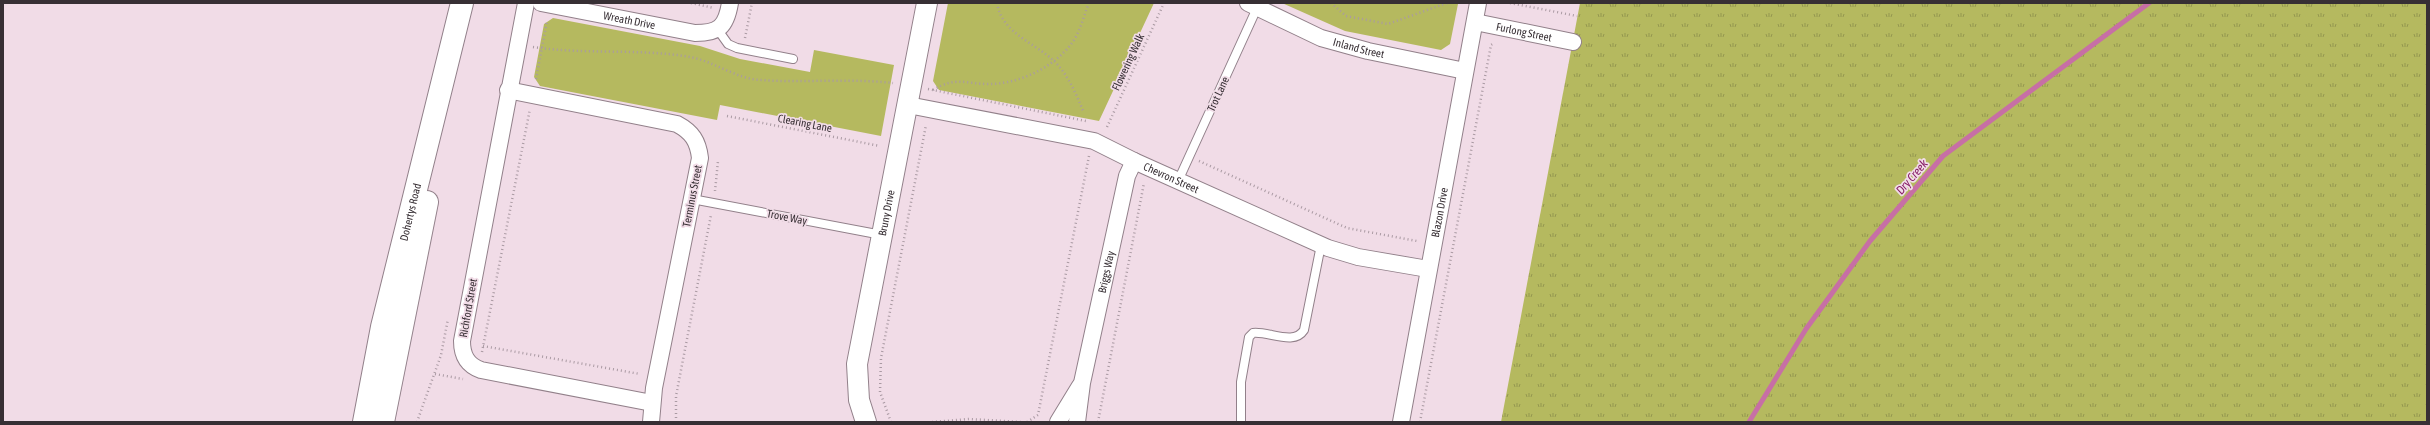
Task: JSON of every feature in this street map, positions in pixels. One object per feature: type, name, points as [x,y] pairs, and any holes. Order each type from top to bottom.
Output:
[{"type":"main road","name":"Dohertys Road","points":[[364,422],[382,327],[462,3]]},
{"type":"main road","name":"Dohertys Road","points":[[383,422],[466,3]]},
{"type":"street","points":[[508,90],[526,3]]},
{"type":"street","points":[[718,30],[726,21],[730,3]]},
{"type":"street","name":"Bruny Drive","points":[[866,422],[859,400],[856,364],[927,3]]},
{"type":"street","name":"Blazon Drive","points":[[1401,422],[1478,3]]},
{"type":"street","name":"Wreath Drive","points":[[545,4],[695,33],[707,33],[718,30]]},
{"type":"street","name":"Inland Street","points":[[1253,5],[1328,40],[1368,51],[1465,71]]},
{"type":"street","name":"Furlong Street","points":[[1475,22],[1573,42]]},
{"type":"street","name":"Terminus Street","points":[[508,90],[677,124],[687,130],[694,137],[700,158],[646,402],[651,422]]},
{"type":"street","name":"Richford Street","points":[[478,369],[466,360],[462,352],[462,341],[508,90]]},
{"type":"street","name":"Chevron Street","points":[[910,95],[934,110],[1094,141],[1134,161],[1321,245],[1358,257],[1428,269]]},
{"type":"street","name":"Briggs Way","points":[[1077,422],[1082,383],[1127,176],[1134,161]]},
{"type":"street","points":[[478,369],[646,402]]},
{"type":"street","name":"Briggs Way","points":[[1058,422],[1082,383]]},
{"type":"lane","name":"Trot Lane","points":[[1178,181],[1253,5]]},
{"type":"lane","points":[[718,30],[728,44],[743,49],[793,59]]},
{"type":"lane","name":"Trove Way","points":[[692,199],[882,235]]},
{"type":"lane","points":[[1241,422],[1241,382],[1249,337],[1253,333],[1260,332],[1294,338],[1300,336],[1304,330],[1321,245]]},
{"type":"path","points":[[743,49],[752,3]]},
{"type":"path","points":[[997,3],[1003,20],[1011,30],[1053,60],[1072,86],[1084,113]]},
{"type":"path","points":[[517,44],[576,53],[630,52],[691,57],[758,80],[856,79],[910,95],[933,90],[946,82],[955,81],[981,84],[1005,82],[1031,75],[1053,60],[1073,41],[1089,3]]},
{"type":"path","name":"Flowering Walk","points":[[1107,127],[1164,3]]},
{"type":"path","points":[[1331,3],[1346,16],[1388,24],[1447,3]]},
{"type":"path","points":[[1510,3],[1577,16]]},
{"type":"path","points":[[435,374],[475,382],[542,48],[545,4]]},
{"type":"path","points":[[1420,422],[1491,45],[1497,41]]},
{"type":"path","points":[[933,90],[1086,121]]},
{"type":"path","points":[[891,422],[880,392],[881,358],[925,125],[934,120],[934,110]]},
{"type":"path","name":"Clearing Lane","points":[[727,116],[881,146]]},
{"type":"path","points":[[1028,422],[1038,415],[1089,152]]},
{"type":"path","points":[[1189,156],[1347,228],[1417,241]]},
{"type":"path","points":[[676,422],[676,396],[714,203],[718,161]]},
{"type":"path","points":[[417,422],[435,374],[448,316]]},
{"type":"path","points":[[483,346],[645,374],[646,402]]},
{"type":"path","points":[[932,422],[969,419],[1022,422]]},
{"type":"green space","points":[[948,3],[1154,3],[1099,121],[939,90],[933,81]]},
{"type":"green space","points":[[1282,3],[1458,4],[1450,44],[1441,50],[1345,31]]},
{"type":"green space","points":[[1580,3],[2427,3],[2427,422],[1501,422]]},
{"type":"green space","points":[[553,18],[700,46],[740,59],[810,72],[814,50],[894,65],[881,136],[720,105],[717,120],[540,86],[534,77],[544,24]]},
{"type":"waterway","name":"Dry Creek","points":[[1749,422],[1806,329],[1870,241],[1943,156],[2149,3]]}]
